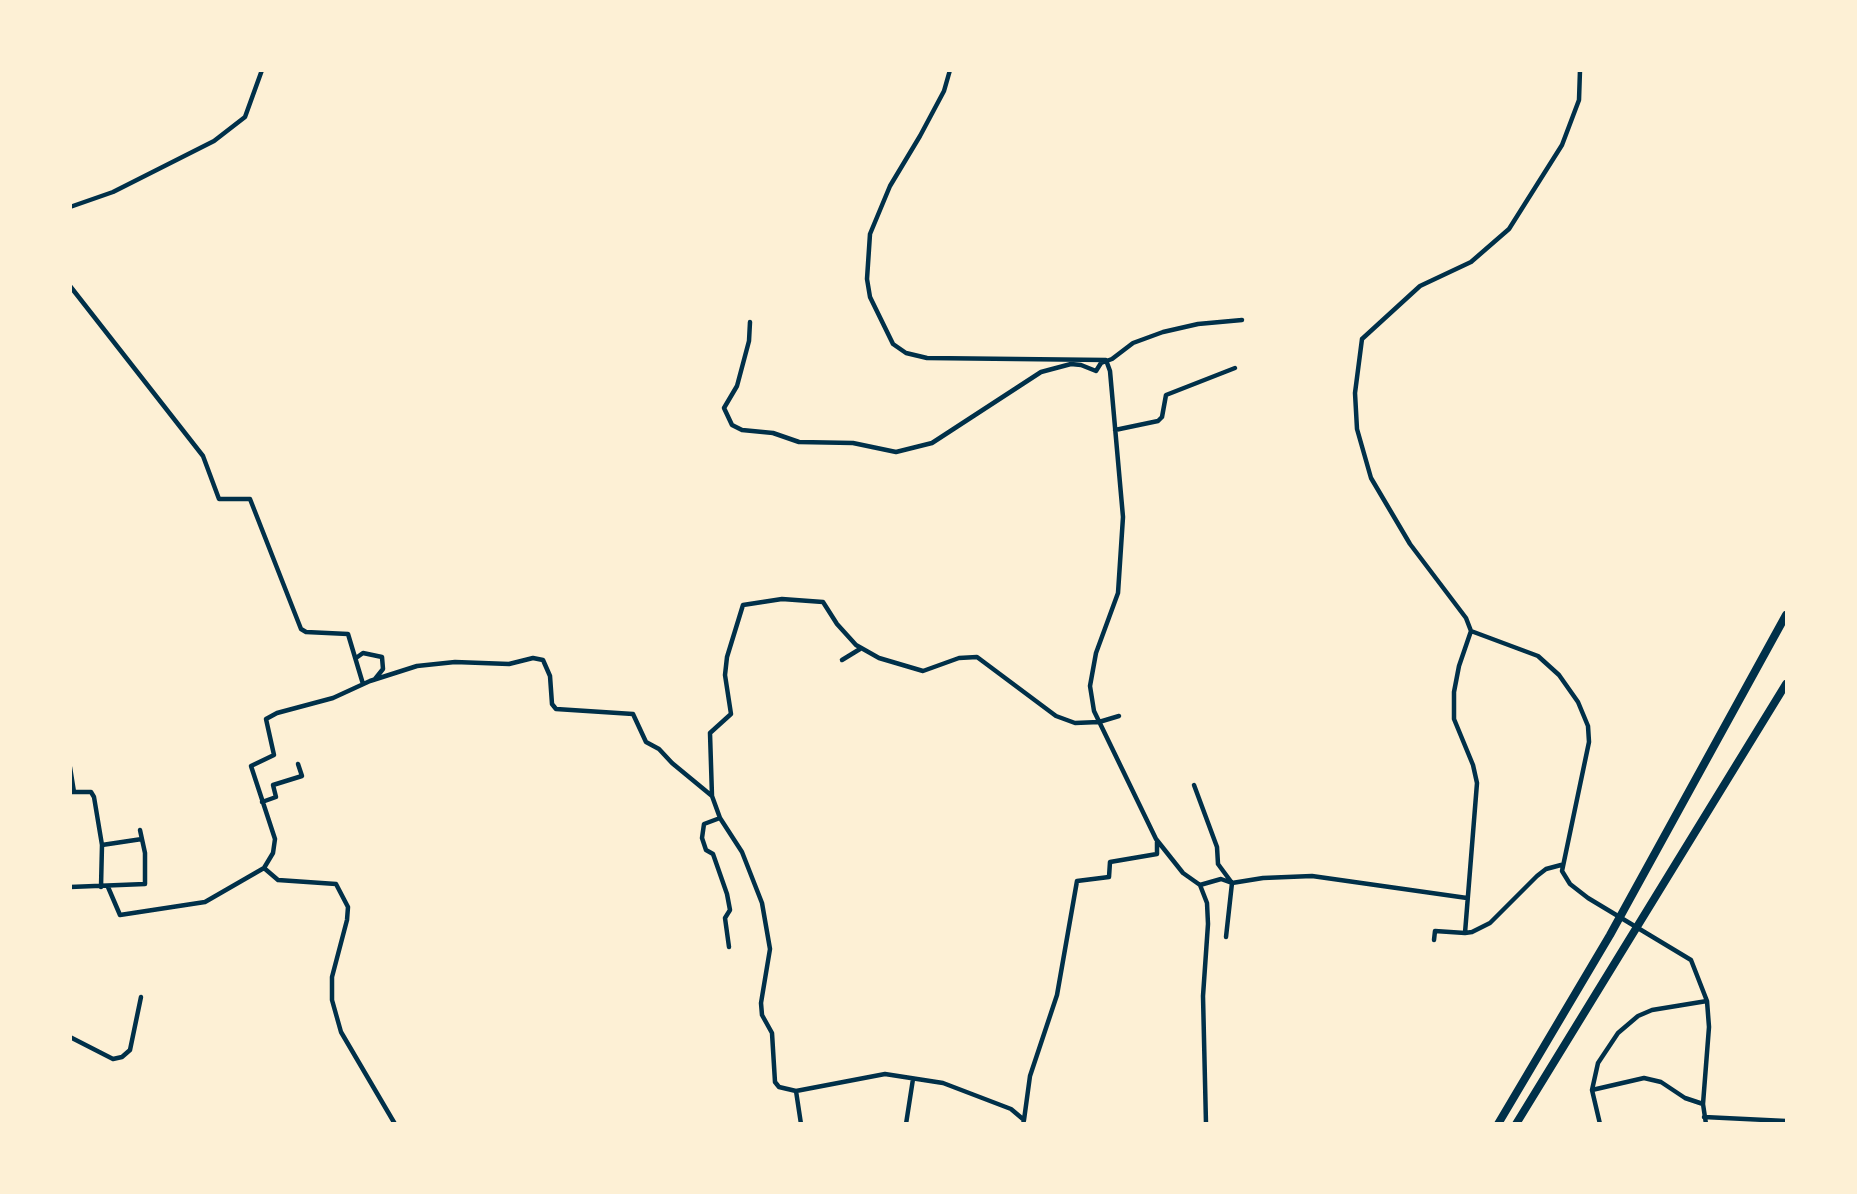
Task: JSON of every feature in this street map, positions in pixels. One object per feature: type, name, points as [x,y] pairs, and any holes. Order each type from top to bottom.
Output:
[{"type":"highway","points":[[1497,1124],[1610,935],[1786,615]]},
{"type":"highway","points":[[1516,1124],[1786,684]]},
{"type":"street","points":[[70,207],[113,192],[214,141],[245,117],[262,70]]},
{"type":"street","points":[[950,70],[939,100],[890,186],[870,234],[867,279],[870,297],[893,344],[906,352],[927,358],[1106,360],[1112,359],[1133,343],[1163,332],[1198,324],[1242,320]]},
{"type":"street","points":[[1465,933],[1477,783],[1473,765],[1454,719],[1454,692],[1459,666],[1471,632],[1466,618],[1410,544],[1371,478],[1357,429],[1355,393],[1362,339],[1420,286],[1471,262],[1509,229],[1566,136],[1579,100],[1580,70]]},
{"type":"street","points":[[70,286],[203,456],[219,499],[250,499],[301,629],[306,632],[348,634],[363,684]]},
{"type":"street","points":[[750,322],[749,341],[737,386],[724,408],[728,420],[742,430],[773,433],[813,443],[853,443],[896,452],[918,448],[975,417],[1041,372],[1071,364],[1096,371],[1106,360]]},
{"type":"street","points":[[1106,360],[1110,371],[1123,517],[1118,593],[1096,653],[1089,686],[1099,722],[1156,839],[1183,873],[1200,885],[1207,903],[1208,924],[1203,996],[1206,1124]]},
{"type":"street","points":[[1115,430],[1158,421],[1162,417],[1166,395],[1234,368]]},
{"type":"street","points":[[1023,1122],[1011,1109],[943,1083],[885,1074],[796,1091],[779,1087],[773,1078],[772,1034],[762,1015],[760,1003],[770,955],[762,903],[742,852],[720,818],[712,796],[710,733],[731,714],[725,675],[727,657],[743,605],[782,599],[823,602],[837,624],[861,649],[879,658],[915,671],[922,671],[969,656],[977,657],[1056,717],[1075,723],[1099,722],[1119,716]]},
{"type":"street","points":[[1471,632],[1527,650],[1547,663],[1559,675],[1583,712],[1588,726],[1589,742],[1561,865],[1570,884],[1588,898],[1691,960],[1707,1001],[1709,1027],[1703,1104],[1706,1124]]},
{"type":"street","points":[[842,660],[861,649]]},
{"type":"street","points":[[356,658],[363,653],[382,657],[383,669],[372,681]]},
{"type":"street","points":[[70,767],[72,792],[91,792],[93,795],[102,845],[104,887],[118,915],[205,902],[264,868],[273,853],[275,839],[251,766],[274,755],[266,719],[277,713],[333,698],[363,684],[417,666],[454,662],[509,664],[533,658],[543,660],[550,676],[554,707],[558,710],[633,714],[646,742],[659,749],[712,796]]},
{"type":"street","points":[[262,802],[276,797],[273,785],[302,776],[298,764]]},
{"type":"street","points":[[1194,785],[1217,847],[1218,864],[1232,883],[1226,938]]},
{"type":"street","points":[[720,818],[704,824],[702,838],[706,850],[713,854],[728,894],[730,910],[725,918],[729,947]]},
{"type":"street","points":[[70,887],[141,885],[147,882],[140,830]]},
{"type":"street","points":[[102,845],[142,839]]},
{"type":"street","points":[[1023,1122],[1030,1076],[1057,995],[1077,881],[1110,877],[1110,862],[1157,854],[1156,839]]},
{"type":"street","points":[[1434,940],[1435,931],[1472,932],[1490,923],[1537,876],[1546,869],[1561,865]]},
{"type":"street","points":[[264,868],[278,880],[336,884],[343,892],[348,907],[347,920],[332,977],[332,1000],[341,1032],[395,1124]]},
{"type":"street","points":[[1200,885],[1221,879],[1232,883],[1263,878],[1312,876],[1467,898]]},
{"type":"street","points":[[70,1037],[118,1059],[130,1050],[141,997]]},
{"type":"street","points":[[1600,1124],[1592,1090],[1598,1063],[1618,1033],[1638,1016],[1670,1006],[1707,1001]]},
{"type":"street","points":[[906,1124],[913,1078]]},
{"type":"street","points":[[1592,1090],[1644,1078],[1660,1082],[1685,1098],[1703,1104]]},
{"type":"street","points":[[796,1091],[801,1124]]},
{"type":"street","points":[[1704,1117],[1786,1121]]}]
